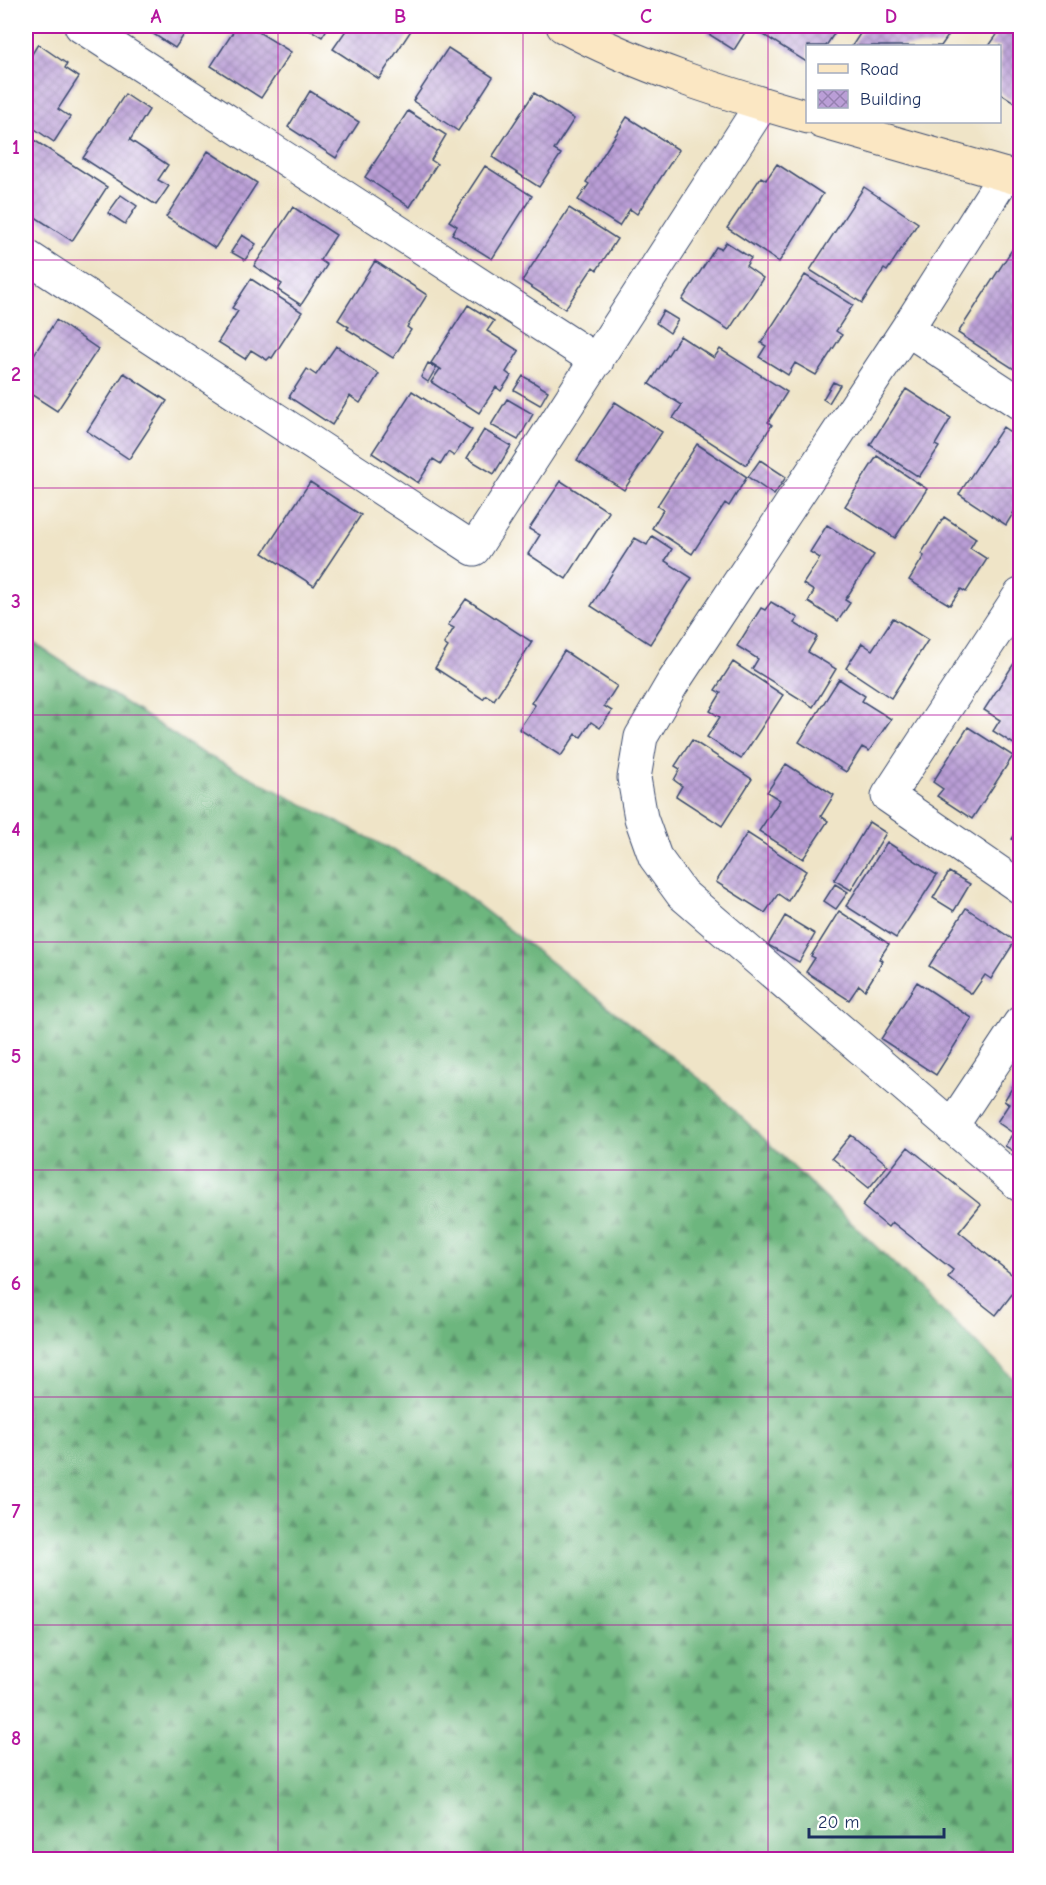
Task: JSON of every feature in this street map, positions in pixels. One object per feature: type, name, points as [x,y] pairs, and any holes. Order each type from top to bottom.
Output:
[{"type":"street","points":[[81,26],[597,361]]},
{"type":"street","points":[[563,26],[621,54],[762,104],[806,117]]},
{"type":"street","points":[[26,255],[474,549],[762,104]]},
{"type":"street","points":[[825,123],[1013,177],[907,330],[672,684],[641,737],[634,778],[641,818],[655,857],[682,894],[1020,1185]]},
{"type":"street","points":[[907,330],[1020,403]]},
{"type":"street","points":[[1020,595],[888,796],[1020,887]]},
{"type":"street","points":[[951,1127],[1020,1023]]},
{"type":"green space","points":[[26,638],[199,751],[437,873],[709,1086],[1020,1385],[1020,1859],[26,1859]]},
{"type":"building","points":[[141,26],[190,26],[175,48]]},
{"type":"building","points":[[237,26],[249,26],[291,52],[261,98],[211,66]]},
{"type":"building","points":[[304,26],[329,26],[322,37]]},
{"type":"building","points":[[349,26],[414,26],[379,79],[333,49]]},
{"type":"building","points":[[712,26],[749,26],[734,50],[707,33]]},
{"type":"building","points":[[763,26],[839,26],[827,45],[806,45],[806,62],[759,32]]},
{"type":"building","points":[[865,26],[955,26],[942,45],[853,45]]},
{"type":"building","points":[[1003,26],[1020,26],[1020,106],[1001,94],[1001,45],[990,45]]},
{"type":"building","points":[[38,44],[67,64],[65,68],[79,77],[58,109],[70,117],[54,142],[26,123],[26,64]]},
{"type":"building","points":[[448,48],[493,77],[458,131],[413,101]]},
{"type":"building","points":[[310,91],[359,122],[336,158],[288,127]]},
{"type":"building","points":[[534,93],[574,119],[554,150],[561,154],[539,187],[492,157]]},
{"type":"building","points":[[125,94],[149,110],[130,140],[168,165],[158,180],[169,186],[156,205],[83,158]]},
{"type":"building","points":[[408,111],[446,135],[431,160],[437,164],[410,207],[365,177]]},
{"type":"building","points":[[627,117],[679,150],[637,214],[630,209],[619,226],[578,200],[589,184],[586,182]]},
{"type":"building","points":[[26,135],[107,187],[72,241],[26,211]]},
{"type":"building","points":[[208,151],[257,183],[215,248],[166,217]]},
{"type":"building","points":[[777,164],[823,194],[779,262],[727,228],[761,177],[766,180]]},
{"type":"building","points":[[485,166],[532,196],[492,259],[452,234],[457,226],[449,221]]},
{"type":"building","points":[[864,187],[918,223],[887,271],[884,269],[862,303],[810,270]]},
{"type":"building","points":[[121,195],[137,206],[125,224],[108,213]]},
{"type":"building","points":[[293,207],[336,235],[320,260],[327,265],[301,305],[278,290],[282,284],[254,266]]},
{"type":"building","points":[[569,208],[617,239],[597,270],[593,267],[565,309],[522,281]]},
{"type":"building","points":[[242,235],[256,244],[245,260],[231,252]]},
{"type":"building","points":[[726,242],[751,258],[746,266],[763,278],[729,330],[682,300],[716,247],[721,249]]},
{"type":"building","points":[[1015,245],[1020,248],[1020,359],[1014,369],[958,333]]},
{"type":"building","points":[[375,261],[427,295],[407,327],[411,330],[393,358],[347,329],[349,327],[338,320]]},
{"type":"building","points":[[805,275],[853,305],[836,331],[842,335],[816,375],[795,363],[788,375],[759,357],[766,346],[761,343]]},
{"type":"building","points":[[251,279],[302,312],[272,358],[267,360],[251,350],[245,359],[218,342],[238,311],[232,308]]},
{"type":"building","points":[[468,305],[494,321],[487,331],[519,351],[506,372],[511,376],[501,391],[496,387],[479,413],[431,382],[440,369],[442,370],[431,363]]},
{"type":"building","points":[[663,311],[678,320],[670,333],[656,323]]},
{"type":"building","points":[[56,320],[98,349],[57,411],[26,391],[26,367]]},
{"type":"building","points":[[680,336],[714,358],[720,349],[787,392],[768,422],[772,425],[746,465],[673,418],[682,405],[649,384]]},
{"type":"building","points":[[336,346],[379,374],[360,403],[350,396],[332,425],[289,397],[307,369],[316,375]]},
{"type":"building","points":[[428,363],[436,368],[428,382],[421,377]]},
{"type":"building","points":[[124,373],[167,401],[129,459],[87,431]]},
{"type":"building","points":[[523,376],[548,391],[540,405],[514,390]]},
{"type":"building","points":[[833,382],[840,385],[829,403],[823,399]]},
{"type":"building","points":[[906,389],[951,418],[935,445],[939,447],[919,477],[870,445]]},
{"type":"building","points":[[412,391],[472,430],[454,456],[448,452],[441,464],[433,459],[418,483],[372,453]]},
{"type":"building","points":[[507,399],[533,414],[518,440],[491,425]]},
{"type":"building","points":[[615,402],[662,432],[624,490],[577,460]]},
{"type":"building","points":[[1003,427],[1020,439],[1020,502],[1006,525],[959,494]]},
{"type":"building","points":[[484,430],[511,446],[494,474],[467,458]]},
{"type":"building","points":[[697,444],[747,477],[729,506],[725,503],[692,554],[652,528],[663,510],[657,506]]},
{"type":"building","points":[[877,456],[927,489],[895,538],[845,506]]},
{"type":"building","points":[[760,460],[786,477],[774,495],[748,477]]},
{"type":"building","points":[[561,481],[609,512],[566,579],[528,554],[540,535],[529,529]]},
{"type":"building","points":[[310,482],[361,515],[314,586],[263,553]]},
{"type":"building","points":[[944,517],[976,538],[970,548],[987,559],[966,592],[961,589],[950,605],[909,580],[924,556],[921,554]]},
{"type":"building","points":[[827,525],[874,555],[845,600],[850,603],[838,621],[808,602],[814,591],[803,584],[820,558],[810,552]]},
{"type":"building","points":[[652,536],[672,549],[665,561],[692,578],[650,644],[591,606],[635,538],[647,545]]},
{"type":"building","points":[[466,599],[532,642],[494,700],[486,695],[483,699],[435,668],[448,647],[444,644],[454,628],[448,625]]},
{"type":"building","points":[[771,602],[798,618],[794,623],[817,637],[808,652],[836,669],[813,707],[752,669],[758,659],[737,646],[761,608],[765,610]]},
{"type":"building","points":[[893,618],[928,640],[891,698],[846,668],[862,643],[872,650]]},
{"type":"building","points":[[564,651],[617,686],[604,706],[612,711],[600,728],[591,722],[581,737],[576,734],[561,756],[519,729],[535,705],[531,703]]},
{"type":"building","points":[[1020,654],[1020,748],[993,731],[1000,720],[984,710]]},
{"type":"building","points":[[733,662],[783,695],[741,759],[707,737],[720,717],[710,711],[721,693],[715,690]]},
{"type":"building","points":[[839,679],[865,696],[862,701],[891,719],[869,751],[862,747],[846,772],[799,742]]},
{"type":"building","points":[[968,727],[1013,756],[972,819],[937,796],[943,789],[933,782]]},
{"type":"building","points":[[692,740],[752,779],[722,826],[676,796],[682,786],[674,780],[680,769],[675,766]]},
{"type":"building","points":[[786,764],[834,795],[821,816],[828,821],[803,859],[759,831],[780,800],[767,792]]},
{"type":"building","points":[[869,822],[886,833],[851,890],[834,880]]},
{"type":"building","points":[[1020,826],[1020,845],[1012,839]]},
{"type":"building","points":[[747,833],[806,871],[788,901],[778,894],[765,913],[716,882]]},
{"type":"building","points":[[887,842],[937,875],[896,938],[846,906]]},
{"type":"building","points":[[949,872],[970,884],[954,911],[933,898]]},
{"type":"building","points":[[835,884],[848,892],[836,909],[824,901]]},
{"type":"building","points":[[966,908],[1015,941],[991,979],[985,975],[972,994],[929,966]]},
{"type":"building","points":[[839,911],[889,944],[879,959],[883,961],[865,990],[859,985],[849,1000],[806,972],[815,958],[811,956]]},
{"type":"building","points":[[785,916],[815,934],[799,962],[768,945]]},
{"type":"building","points":[[917,982],[972,1018],[936,1075],[881,1039]]},
{"type":"building","points":[[1020,1075],[1020,1155],[1005,1146],[1013,1133],[997,1122],[1009,1104],[1004,1101]]},
{"type":"building","points":[[851,1135],[888,1165],[869,1188],[832,1158]]},
{"type":"building","points":[[908,1147],[981,1205],[959,1232],[1020,1281],[996,1315],[948,1277],[953,1270],[892,1222],[888,1227],[862,1206]]}]
